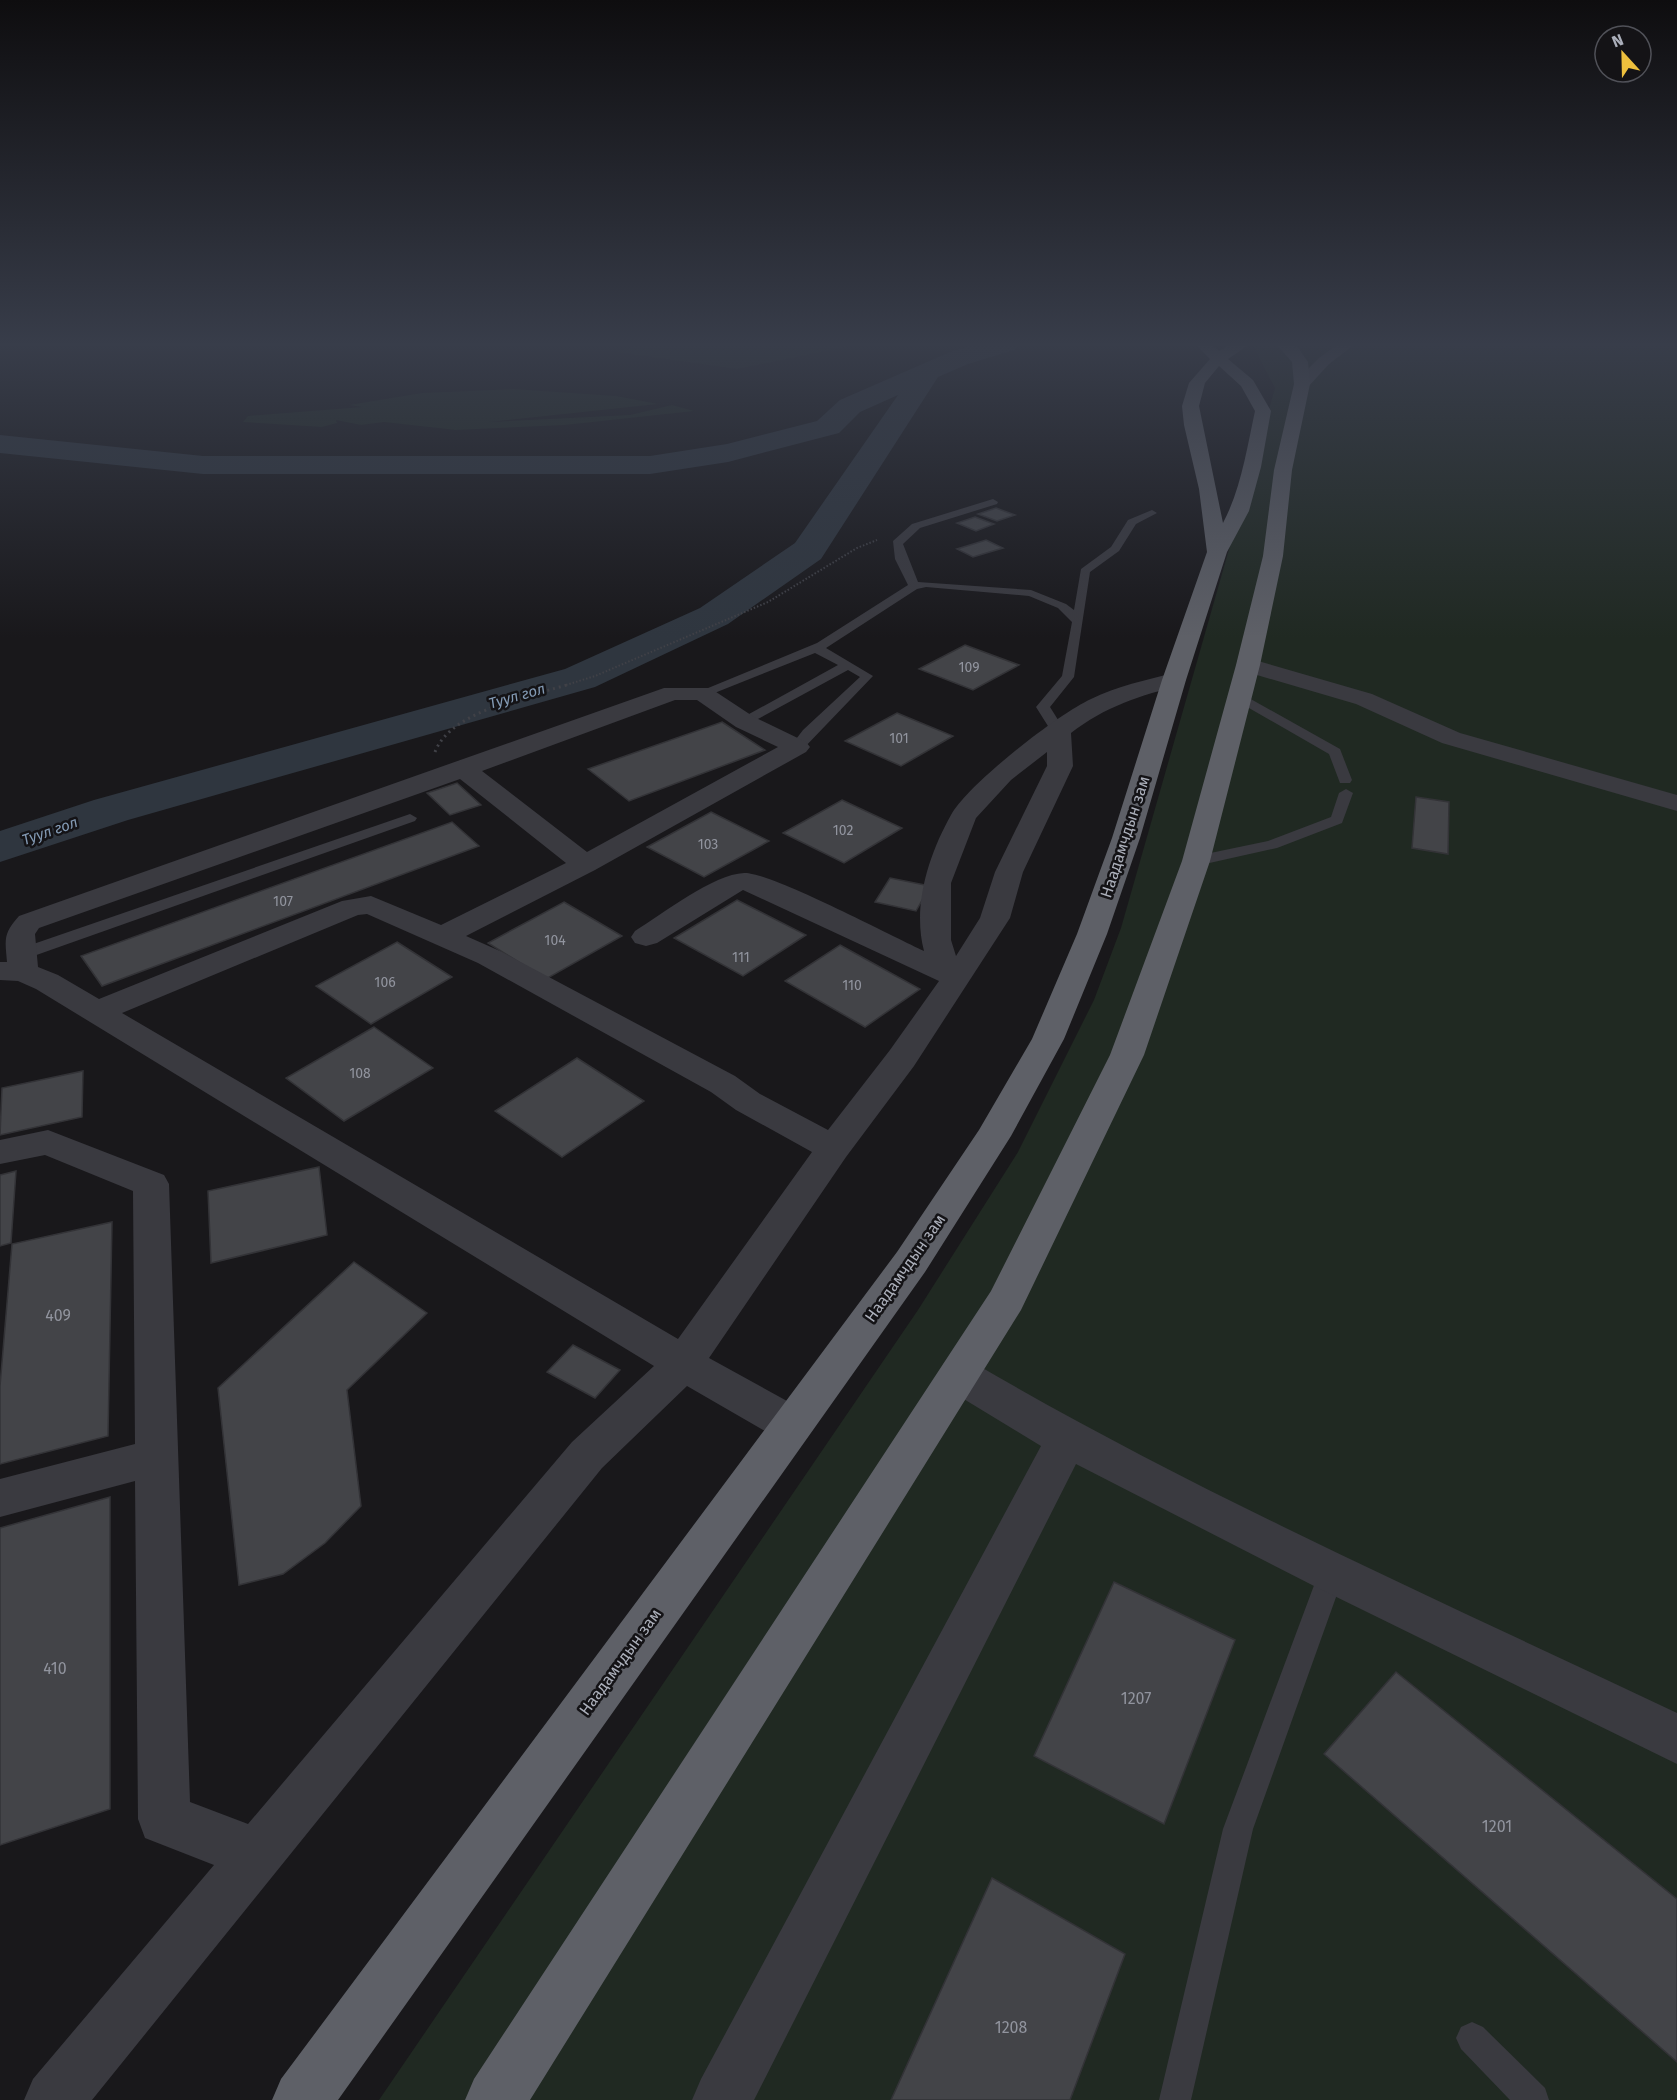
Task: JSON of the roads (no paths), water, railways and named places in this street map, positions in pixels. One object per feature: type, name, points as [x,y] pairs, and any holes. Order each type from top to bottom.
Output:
[{"type":"highway","points":[[1197,442],[1204,467],[1217,552]]},
{"type":"highway","name":"Наадамчдын зам","points":[[302,2100],[911,1262],[993,1136],[1048,1039],[1092,934],[1126,838],[1174,680],[1217,552],[1239,511],[1257,442]]},
{"type":"highway","points":[[1252,467],[1262,442]]},
{"type":"highway","points":[[495,2100],[1007,1299],[1118,1075],[1196,861],[1240,697],[1273,556],[1283,470],[1289,442]]},
{"type":"street","points":[[1248,665],[1364,699],[1451,738],[1677,803]]},
{"type":"street","points":[[957,978],[941,958],[936,940],[937,883],[963,815],[1002,776],[1082,710],[1108,699],[1174,680]]},
{"type":"street","points":[[792,1425],[683,1364],[47,982],[15,966],[20,933],[29,922],[55,911],[463,769],[672,693],[702,693],[745,722],[797,747]]},
{"type":"street","points":[[54,2100],[587,1455],[683,1364],[833,1148],[902,1058],[995,918],[1009,872],[1060,766],[1058,731]]},
{"type":"street","points":[[442,936],[585,864],[797,747]]},
{"type":"street","points":[[463,769],[585,864]]},
{"type":"street","points":[[646,937],[731,884],[745,881],[763,886],[957,978]]},
{"type":"street","points":[[96,1012],[352,907],[371,904],[489,957],[723,1084],[748,1102],[833,1148]]},
{"type":"street","points":[[0,1152],[48,1142],[151,1184],[165,1819],[257,1854]]},
{"type":"street","points":[[959,1375],[1067,1439],[1332,1572],[1677,1739]]},
{"type":"street","points":[[722,2100],[1067,1439]]},
{"type":"street","points":[[0,1498],[157,1457]]},
{"type":"lane","points":[[914,586],[901,559],[897,543],[916,526],[993,502]]},
{"type":"lane","points":[[1058,731],[1043,707],[1068,676],[1084,571],[1115,549],[1132,522],[1152,513]]},
{"type":"lane","points":[[702,693],[816,648],[914,586],[926,584],[1031,594],[1062,606],[1078,621]]},
{"type":"lane","points":[[797,747],[806,739],[808,732],[867,676],[816,648]]},
{"type":"lane","points":[[745,722],[848,665]]},
{"type":"lane","points":[[1196,861],[1272,845],[1337,819],[1346,786],[1335,752],[1240,697]]},
{"type":"lane","points":[[15,966],[410,818]]},
{"type":"lane","points":[[1175,2100],[1238,1829],[1332,1572]]},
{"type":"lane","points":[[1472,2038],[1533,2100]]},
{"type":"waterway","name":"Туул гол","points":[[0,444],[203,465],[650,465],[728,453],[770,442]]},
{"type":"waterway","name":"Туул гол","points":[[0,847],[111,810],[580,678],[714,616],[808,551],[881,442]]}]
